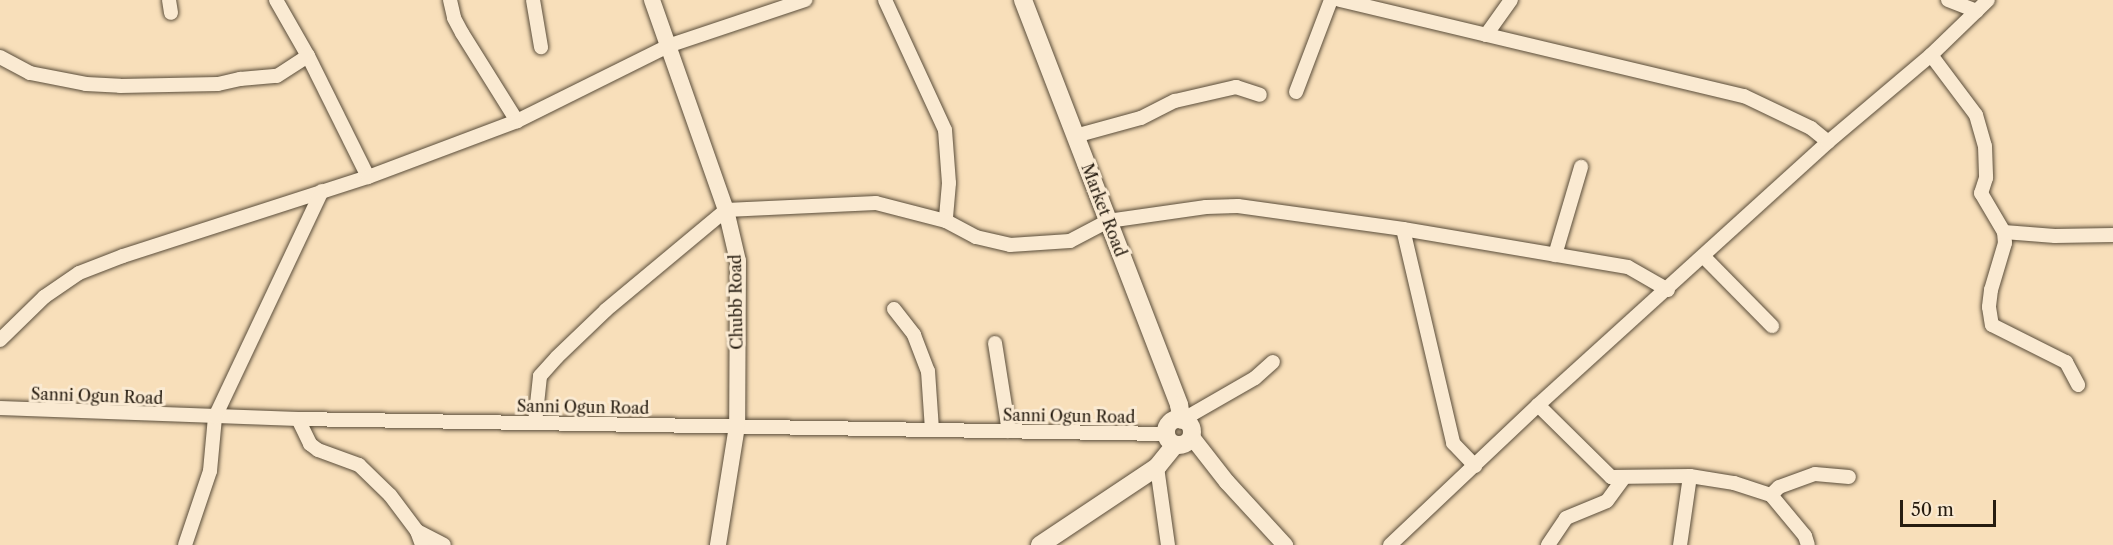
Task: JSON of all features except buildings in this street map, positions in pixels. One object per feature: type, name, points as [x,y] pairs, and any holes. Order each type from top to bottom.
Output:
[{"type":"main road","name":"Market Road","points":[[1023,0],[1179,405],[1182,420],[1190,426],[1177,438]]},
{"type":"main road","points":[[1040,545],[1157,467],[1177,438]]},
{"type":"street","points":[[276,0],[308,56],[368,177]]},
{"type":"street","points":[[450,0],[458,26],[517,121]]},
{"type":"street","points":[[533,0],[541,47]]},
{"type":"street","name":"Chubb Road","points":[[652,0],[726,210],[738,261],[737,426],[718,545]]},
{"type":"street","points":[[0,340],[44,297],[79,273],[123,256],[368,177],[517,121],[668,46],[805,0]]},
{"type":"street","points":[[885,0],[945,130],[949,183],[946,221]]},
{"type":"street","points":[[1296,92],[1331,0]]},
{"type":"street","points":[[1340,0],[1744,96],[1811,128],[1828,142]]},
{"type":"street","points":[[1486,35],[1511,0]]},
{"type":"street","points":[[1948,0],[1977,11]]},
{"type":"street","points":[[1390,545],[1538,405],[1668,290],[1828,142],[1931,55],[1988,0]]},
{"type":"street","points":[[1931,55],[1976,115],[1985,146],[1986,178],[1981,193],[2004,232],[2005,243],[1991,290],[1989,307],[1992,324],[2066,362],[2078,385]]},
{"type":"street","points":[[0,57],[30,73],[86,84],[120,86],[218,84],[240,79],[277,76],[308,56]]},
{"type":"street","points":[[1075,136],[1142,118],[1175,101],[1236,87],[1260,95]]},
{"type":"street","points":[[1555,255],[1581,167]]},
{"type":"street","points":[[185,545],[210,471],[215,417],[322,190]]},
{"type":"street","points":[[535,423],[540,376],[606,310],[726,210],[876,202],[946,221],[976,237],[1011,246],[1070,241],[1108,221],[1206,207],[1238,206],[1403,229],[1628,267],[1668,290]]},
{"type":"street","points":[[1403,229],[1453,443],[1475,466]]},
{"type":"street","points":[[2004,232],[2055,236],[2113,235]]},
{"type":"street","points":[[1704,256],[1772,326]]},
{"type":"street","points":[[894,309],[914,335],[928,371],[932,430]]},
{"type":"street","points":[[995,343],[1009,431]]},
{"type":"street","points":[[1182,420],[1255,378],[1273,362]]},
{"type":"street","points":[[1538,405],[1611,477],[1690,476],[1734,483],[1771,495],[1805,536],[1808,545]]},
{"type":"street","name":"Sanni Ogun Road","points":[[0,408],[215,417],[1009,431],[1177,438]]},
{"type":"street","points":[[298,419],[310,444],[318,450],[359,465],[390,495],[417,531],[422,545]]},
{"type":"street","points":[[1177,438],[1227,482],[1285,545]]},
{"type":"street","points":[[1157,467],[1168,545]]},
{"type":"street","points":[[1771,495],[1779,487],[1815,474],[1849,477]]},
{"type":"street","points":[[1680,545],[1690,476]]},
{"type":"street","points":[[1548,545],[1566,518],[1607,501],[1624,478]]},
{"type":"street","points":[[417,531],[444,545]]}]
